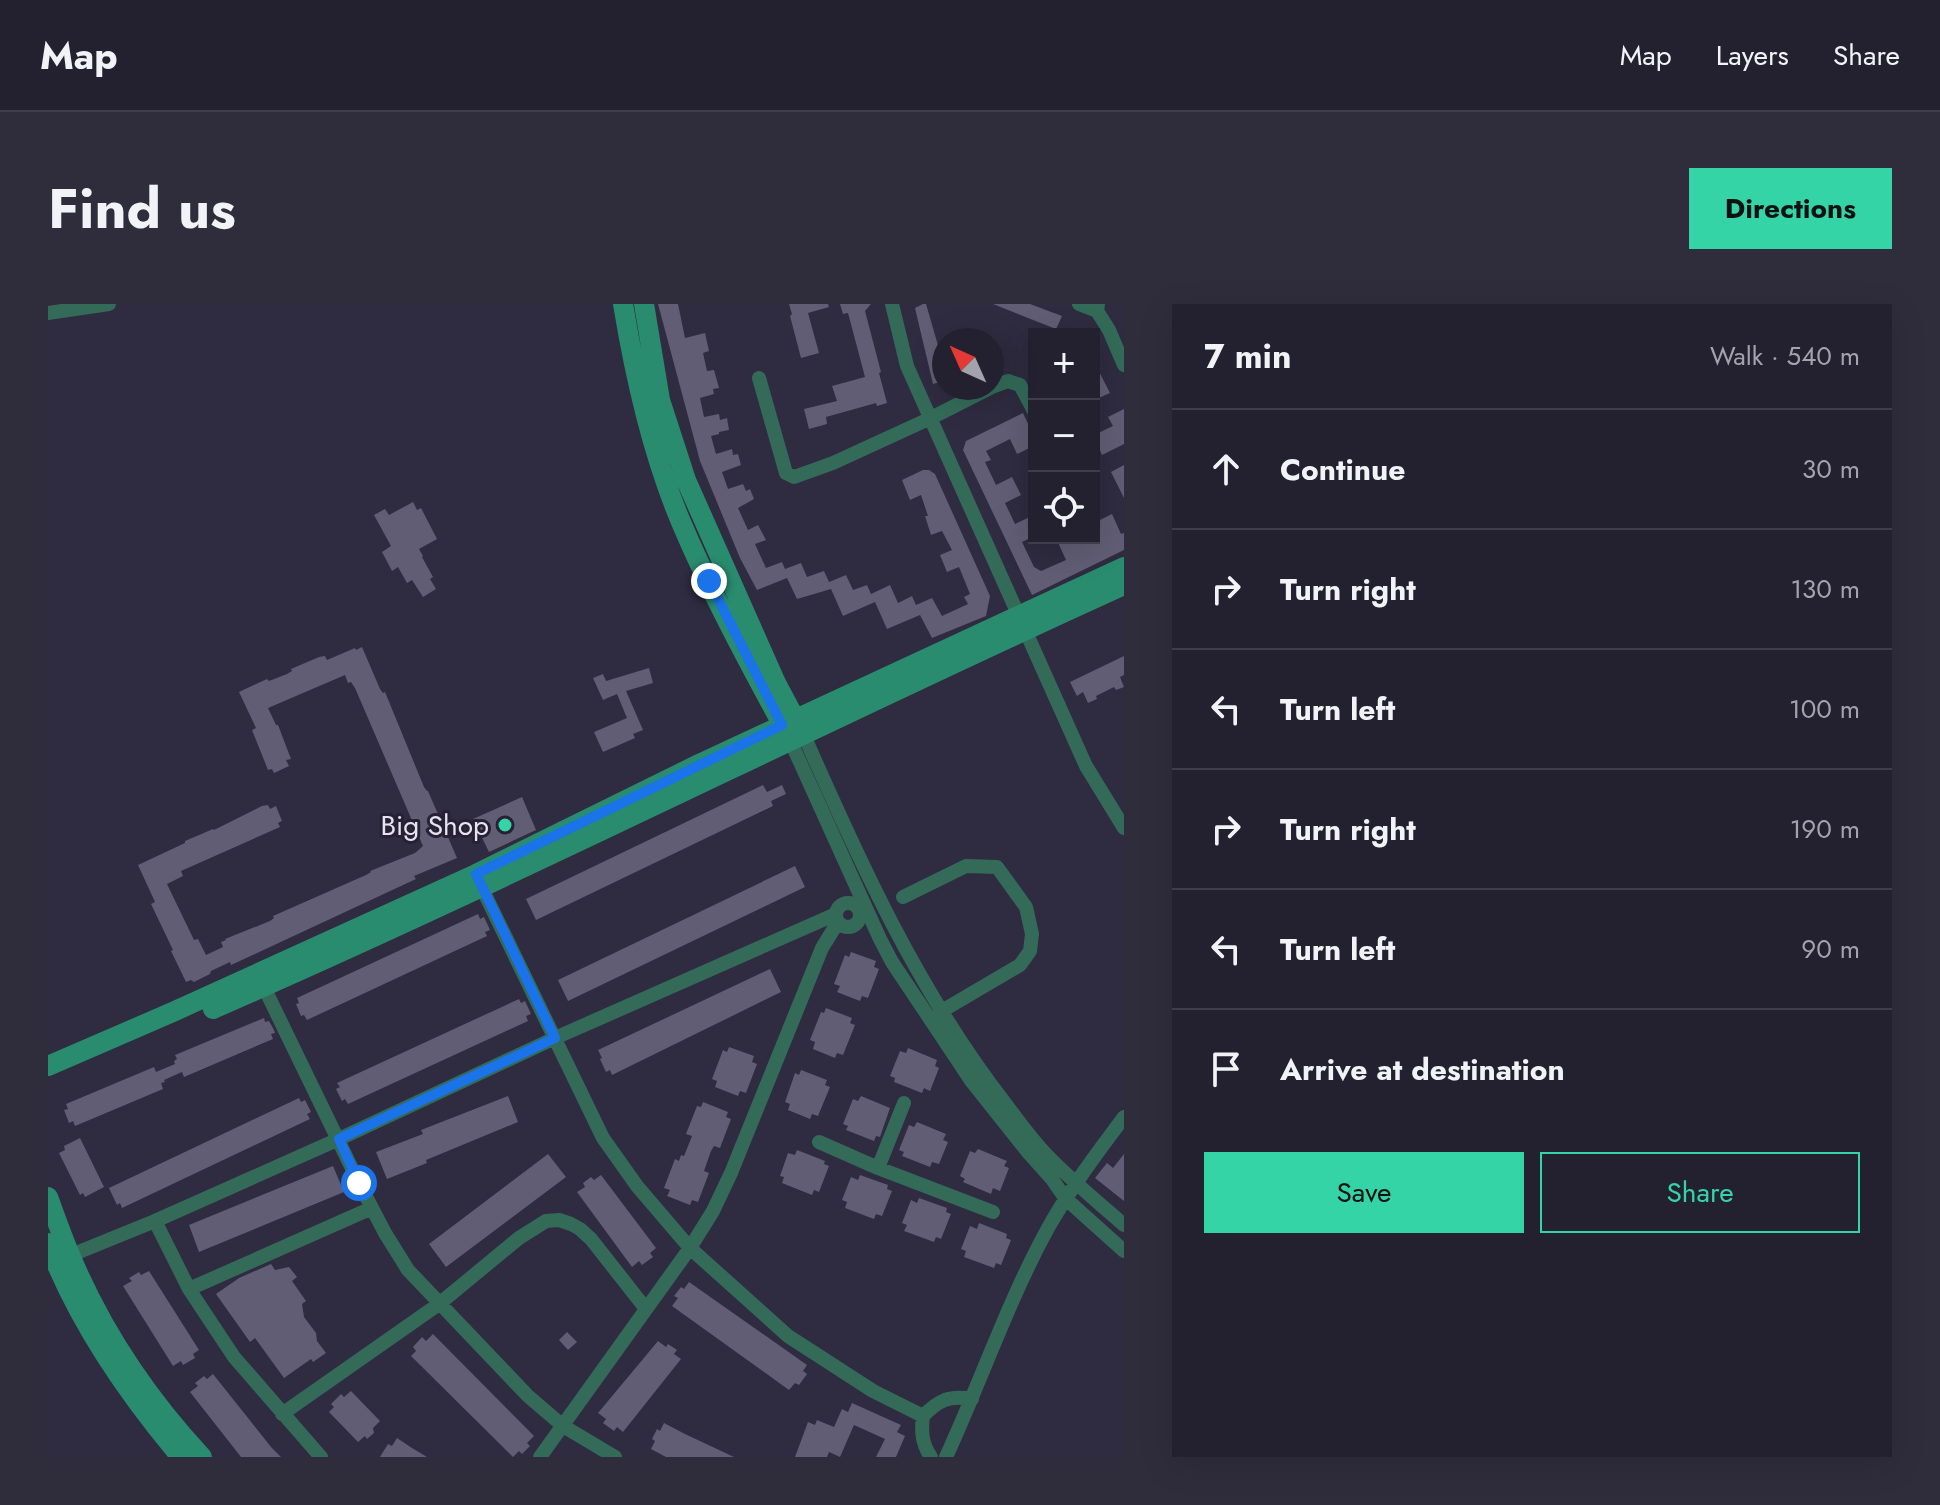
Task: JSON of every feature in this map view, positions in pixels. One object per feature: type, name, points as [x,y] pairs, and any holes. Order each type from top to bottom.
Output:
[{"type":"main road","points":[[623,304],[645,409],[680,521],[709,581],[793,729]]},
{"type":"main road","points":[[644,304],[660,400],[686,480],[776,683],[793,729]]},
{"type":"main road","points":[[48,1080],[478,881],[1023,622],[1124,567]]},
{"type":"main road","points":[[1023,622],[1124,585]]},
{"type":"main road","points":[[48,1066],[175,1011],[261,980]]},
{"type":"main road","points":[[48,1197],[58,1253],[72,1296],[105,1355],[181,1457]]},
{"type":"main road","points":[[58,1253],[146,1389],[202,1457]]},
{"type":"street","points":[[48,313],[109,304]]},
{"type":"street","points":[[892,304],[907,366],[1086,766],[1124,828]]},
{"type":"street","points":[[1079,304],[1097,308],[1124,365]]},
{"type":"street","points":[[759,378],[786,473],[794,477],[833,463],[967,400]]},
{"type":"street","points":[[1004,383],[1020,385],[1028,400]]},
{"type":"street","points":[[793,729],[892,962],[972,1082],[1027,1151],[1065,1198],[1124,1251]]},
{"type":"street","points":[[903,897],[966,866],[997,867],[1026,907],[1032,942],[1026,959],[1013,970],[940,1012]]},
{"type":"street","points":[[478,881],[603,1138],[637,1186],[690,1248],[788,1336],[873,1391],[923,1416]]},
{"type":"street","points":[[58,1253],[155,1221],[829,916],[837,918],[844,927],[853,927],[869,906]]},
{"type":"street","points":[[869,906],[968,1053],[1041,1149],[1124,1225]]},
{"type":"street","points":[[540,1457],[690,1248],[713,1211],[837,918]]},
{"type":"street","points":[[261,980],[372,1208],[408,1270],[528,1396],[563,1426],[615,1457]]},
{"type":"street","points":[[878,1168],[904,1103]]},
{"type":"street","points":[[946,1457],[1034,1255],[1075,1182],[1124,1117]]},
{"type":"street","points":[[819,1142],[993,1212]]},
{"type":"street","points":[[189,1289],[372,1208]]},
{"type":"street","points":[[282,1414],[439,1304],[519,1238],[546,1221],[559,1220],[571,1224],[591,1239],[646,1309]]},
{"type":"street","points":[[155,1221],[189,1289],[234,1357],[321,1457]]},
{"type":"street","points":[[931,1457],[923,1442],[923,1416],[942,1400],[959,1396],[972,1399]]},
{"type":"building","points":[[658,304],[678,304],[685,338],[705,333],[709,351],[703,353],[707,371],[714,370],[719,388],[713,389],[714,394],[700,398],[704,417],[719,414],[720,420],[727,418],[729,430],[711,436],[716,454],[732,449],[733,455],[738,454],[741,465],[722,472],[728,489],[743,484],[746,491],[750,489],[754,499],[738,508],[748,530],[758,525],[766,540],[755,544],[766,568],[782,562],[785,569],[801,563],[807,577],[824,571],[829,582],[846,575],[853,590],[867,585],[871,594],[890,585],[898,603],[912,596],[916,605],[932,598],[942,616],[968,604],[964,597],[970,594],[959,567],[947,572],[940,555],[952,550],[942,531],[931,535],[921,495],[910,500],[902,480],[929,470],[935,474],[990,596],[986,616],[932,638],[920,615],[887,629],[875,602],[843,616],[831,589],[797,599],[787,578],[757,590],[740,558],[700,461]]},
{"type":"building","points":[[789,304],[828,304],[829,307],[808,313],[819,353],[801,358]]},
{"type":"building","points":[[840,304],[871,304],[865,311],[887,403],[877,406],[876,403],[826,417],[827,424],[809,429],[804,409],[837,401],[832,386],[865,377],[848,313],[843,314]]},
{"type":"building","points":[[926,304],[933,328],[932,380],[915,308]]},
{"type":"building","points":[[993,304],[1030,304],[1062,316],[1056,328]]},
{"type":"building","points":[[1100,374],[1110,393],[1100,397]]},
{"type":"building","points":[[1124,409],[1124,444],[1102,455],[1100,432],[1113,426],[1108,417]]},
{"type":"building","points":[[1023,413],[1028,424],[1028,449],[1017,454],[1010,439],[986,451],[991,460],[985,462],[996,485],[1012,477],[1021,495],[1005,503],[1015,524],[1028,518],[1028,539],[1022,542],[1034,567],[1041,571],[1066,560],[1059,544],[1100,544],[1100,520],[1112,514],[1121,534],[1124,533],[1124,550],[1032,595],[963,450],[966,441]]},
{"type":"building","points":[[1124,465],[1124,498],[1111,472]]},
{"type":"building","points":[[413,502],[417,510],[421,508],[437,539],[419,549],[436,589],[423,597],[412,580],[407,583],[398,567],[392,571],[382,552],[391,546],[374,515],[385,509],[389,515]]},
{"type":"building","points":[[362,647],[380,689],[385,692],[457,858],[231,965],[230,962],[194,982],[186,982],[151,904],[155,902],[138,865],[262,806],[268,805],[270,809],[276,806],[282,821],[278,823],[280,827],[181,871],[183,876],[167,884],[194,940],[198,939],[206,955],[223,947],[221,942],[225,939],[415,853],[423,846],[355,688],[351,682],[348,683],[345,675],[268,708],[291,759],[286,760],[289,766],[274,773],[272,769],[268,770],[252,730],[256,728],[239,692],[287,674],[291,669],[319,657],[325,656],[327,660]]},
{"type":"building","points":[[1124,656],[1124,675],[1120,677],[1124,687],[1116,690],[1114,687],[1088,703],[1083,692],[1077,696],[1070,682]]},
{"type":"building","points":[[649,668],[653,683],[626,691],[643,730],[633,734],[635,738],[603,752],[594,732],[627,718],[617,694],[603,700],[593,678],[603,674],[606,681]]},
{"type":"building","points":[[763,785],[767,792],[782,785],[786,794],[771,801],[773,806],[536,920],[526,899]]},
{"type":"building","name":"Big Shop","points":[[522,797],[536,830],[489,852],[473,819]]},
{"type":"building","points":[[795,866],[805,887],[568,1001],[558,980]]},
{"type":"building","points":[[478,914],[480,919],[484,917],[490,930],[485,932],[487,936],[307,1020],[304,1015],[301,1016],[297,998]]},
{"type":"building","points":[[851,952],[876,961],[874,967],[879,969],[868,998],[862,996],[860,1001],[837,992],[840,986],[834,984],[845,955],[849,957]]},
{"type":"building","points":[[770,969],[781,992],[612,1075],[610,1070],[606,1072],[598,1050]]},
{"type":"building","points":[[519,999],[521,1003],[525,1001],[531,1014],[526,1016],[528,1021],[348,1104],[345,1099],[342,1101],[336,1089],[340,1087],[337,1083]]},
{"type":"building","points":[[826,1008],[852,1018],[850,1023],[855,1025],[843,1055],[837,1053],[835,1058],[813,1049],[815,1042],[810,1040],[821,1012],[824,1013]]},
{"type":"building","points":[[264,1018],[274,1030],[275,1033],[271,1034],[273,1039],[184,1077],[182,1072],[164,1080],[161,1083],[163,1089],[75,1126],[73,1121],[69,1123],[64,1110],[68,1109],[66,1104],[154,1067],[156,1072],[175,1064],[175,1055]]},
{"type":"building","points":[[729,1047],[754,1056],[752,1062],[757,1064],[746,1093],[740,1091],[738,1096],[715,1087],[717,1081],[712,1079],[723,1050],[727,1052]]},
{"type":"building","points":[[908,1048],[937,1060],[935,1066],[939,1068],[930,1091],[924,1088],[922,1093],[894,1082],[895,1078],[890,1076],[900,1051],[906,1053]]},
{"type":"building","points":[[801,1070],[827,1080],[825,1085],[830,1087],[818,1116],[812,1114],[810,1119],[788,1110],[790,1104],[785,1102],[795,1073],[799,1075]]},
{"type":"building","points":[[508,1096],[518,1122],[387,1179],[376,1152],[423,1134],[421,1130]]},
{"type":"building","points":[[861,1096],[890,1108],[880,1137],[876,1136],[874,1141],[846,1130],[848,1126],[843,1124],[853,1099],[858,1101]]},
{"type":"building","points":[[299,1098],[301,1102],[305,1100],[311,1112],[307,1114],[310,1119],[122,1208],[120,1203],[117,1205],[109,1188]]},
{"type":"building","points":[[703,1102],[728,1112],[726,1117],[731,1119],[720,1148],[714,1146],[711,1151],[704,1171],[709,1173],[698,1202],[692,1200],[690,1205],[667,1196],[670,1190],[664,1188],[675,1159],[679,1161],[681,1155],[684,1156],[692,1136],[686,1134],[697,1106],[701,1107]]},
{"type":"building","points":[[917,1122],[946,1134],[943,1140],[948,1142],[939,1164],[932,1162],[930,1167],[902,1156],[904,1152],[899,1150],[909,1125],[914,1127]]},
{"type":"building","points":[[80,1138],[104,1187],[85,1197],[83,1193],[80,1195],[59,1153],[65,1150],[64,1146]]},
{"type":"building","points":[[978,1149],[1007,1161],[1004,1166],[1009,1168],[1000,1191],[993,1188],[991,1194],[963,1182],[965,1179],[960,1176],[970,1151],[975,1153]]},
{"type":"building","points":[[797,1150],[825,1161],[824,1164],[829,1166],[819,1192],[814,1190],[812,1195],[782,1183],[784,1177],[780,1176],[788,1153],[795,1155]]},
{"type":"building","points":[[548,1154],[566,1177],[446,1267],[429,1244]]},
{"type":"building","points":[[1124,1154],[1124,1201],[1095,1178],[1107,1163],[1113,1168]]},
{"type":"building","points":[[333,1166],[344,1192],[199,1252],[189,1225]]},
{"type":"building","points":[[601,1175],[656,1248],[650,1253],[653,1257],[642,1265],[639,1261],[632,1267],[577,1192],[585,1187],[583,1183],[591,1177],[594,1180]]},
{"type":"building","points":[[860,1175],[888,1185],[887,1189],[892,1191],[882,1216],[876,1214],[874,1219],[845,1208],[847,1202],[842,1200],[851,1177],[858,1180]]},
{"type":"building","points":[[919,1198],[947,1208],[946,1212],[951,1214],[941,1239],[936,1237],[934,1242],[904,1231],[907,1225],[902,1223],[911,1200],[917,1203]]},
{"type":"building","points":[[979,1223],[1007,1234],[1006,1238],[1011,1240],[1001,1265],[996,1263],[994,1268],[964,1257],[966,1251],[961,1249],[970,1226],[977,1229]]},
{"type":"building","points":[[271,1264],[275,1270],[289,1267],[297,1277],[292,1281],[306,1301],[302,1304],[304,1317],[326,1353],[313,1362],[311,1359],[284,1378],[255,1338],[250,1342],[216,1294],[239,1278]]},
{"type":"building","points":[[149,1271],[199,1350],[193,1354],[195,1358],[183,1365],[181,1361],[173,1366],[123,1286],[139,1272],[141,1275]]},
{"type":"building","points":[[689,1282],[807,1365],[803,1371],[807,1374],[799,1385],[795,1383],[789,1390],[672,1306],[678,1298],[674,1296]]},
{"type":"building","points":[[567,1332],[577,1342],[568,1350],[559,1340]]},
{"type":"building","points":[[433,1334],[534,1436],[522,1454],[519,1451],[513,1457],[411,1356],[416,1351],[413,1347],[422,1337],[426,1341]]},
{"type":"building","points":[[658,1341],[677,1350],[674,1354],[681,1359],[623,1432],[617,1427],[614,1431],[603,1423],[606,1419],[598,1413]]},
{"type":"building","points":[[213,1374],[281,1457],[241,1457],[190,1392],[198,1386],[195,1383]]},
{"type":"building","points":[[351,1391],[380,1421],[373,1428],[374,1433],[358,1442],[329,1412],[334,1407],[331,1404],[341,1394],[344,1397]]},
{"type":"building","points":[[852,1403],[901,1425],[897,1432],[905,1436],[896,1457],[876,1457],[885,1439],[854,1425],[840,1457],[829,1452],[827,1457],[795,1457],[808,1422],[815,1425],[817,1420],[834,1427],[842,1409],[848,1412]]},
{"type":"building","points":[[664,1423],[734,1457],[666,1457],[651,1449],[657,1429],[660,1431]]},
{"type":"building","points":[[397,1438],[427,1457],[380,1457],[388,1444],[392,1446]]},
{"type":"place","name":"Big Shop","points":[[505,825]]},
{"type":"route","points":[[359,1183],[339,1139],[555,1038],[476,874],[782,725],[709,581]]}]
